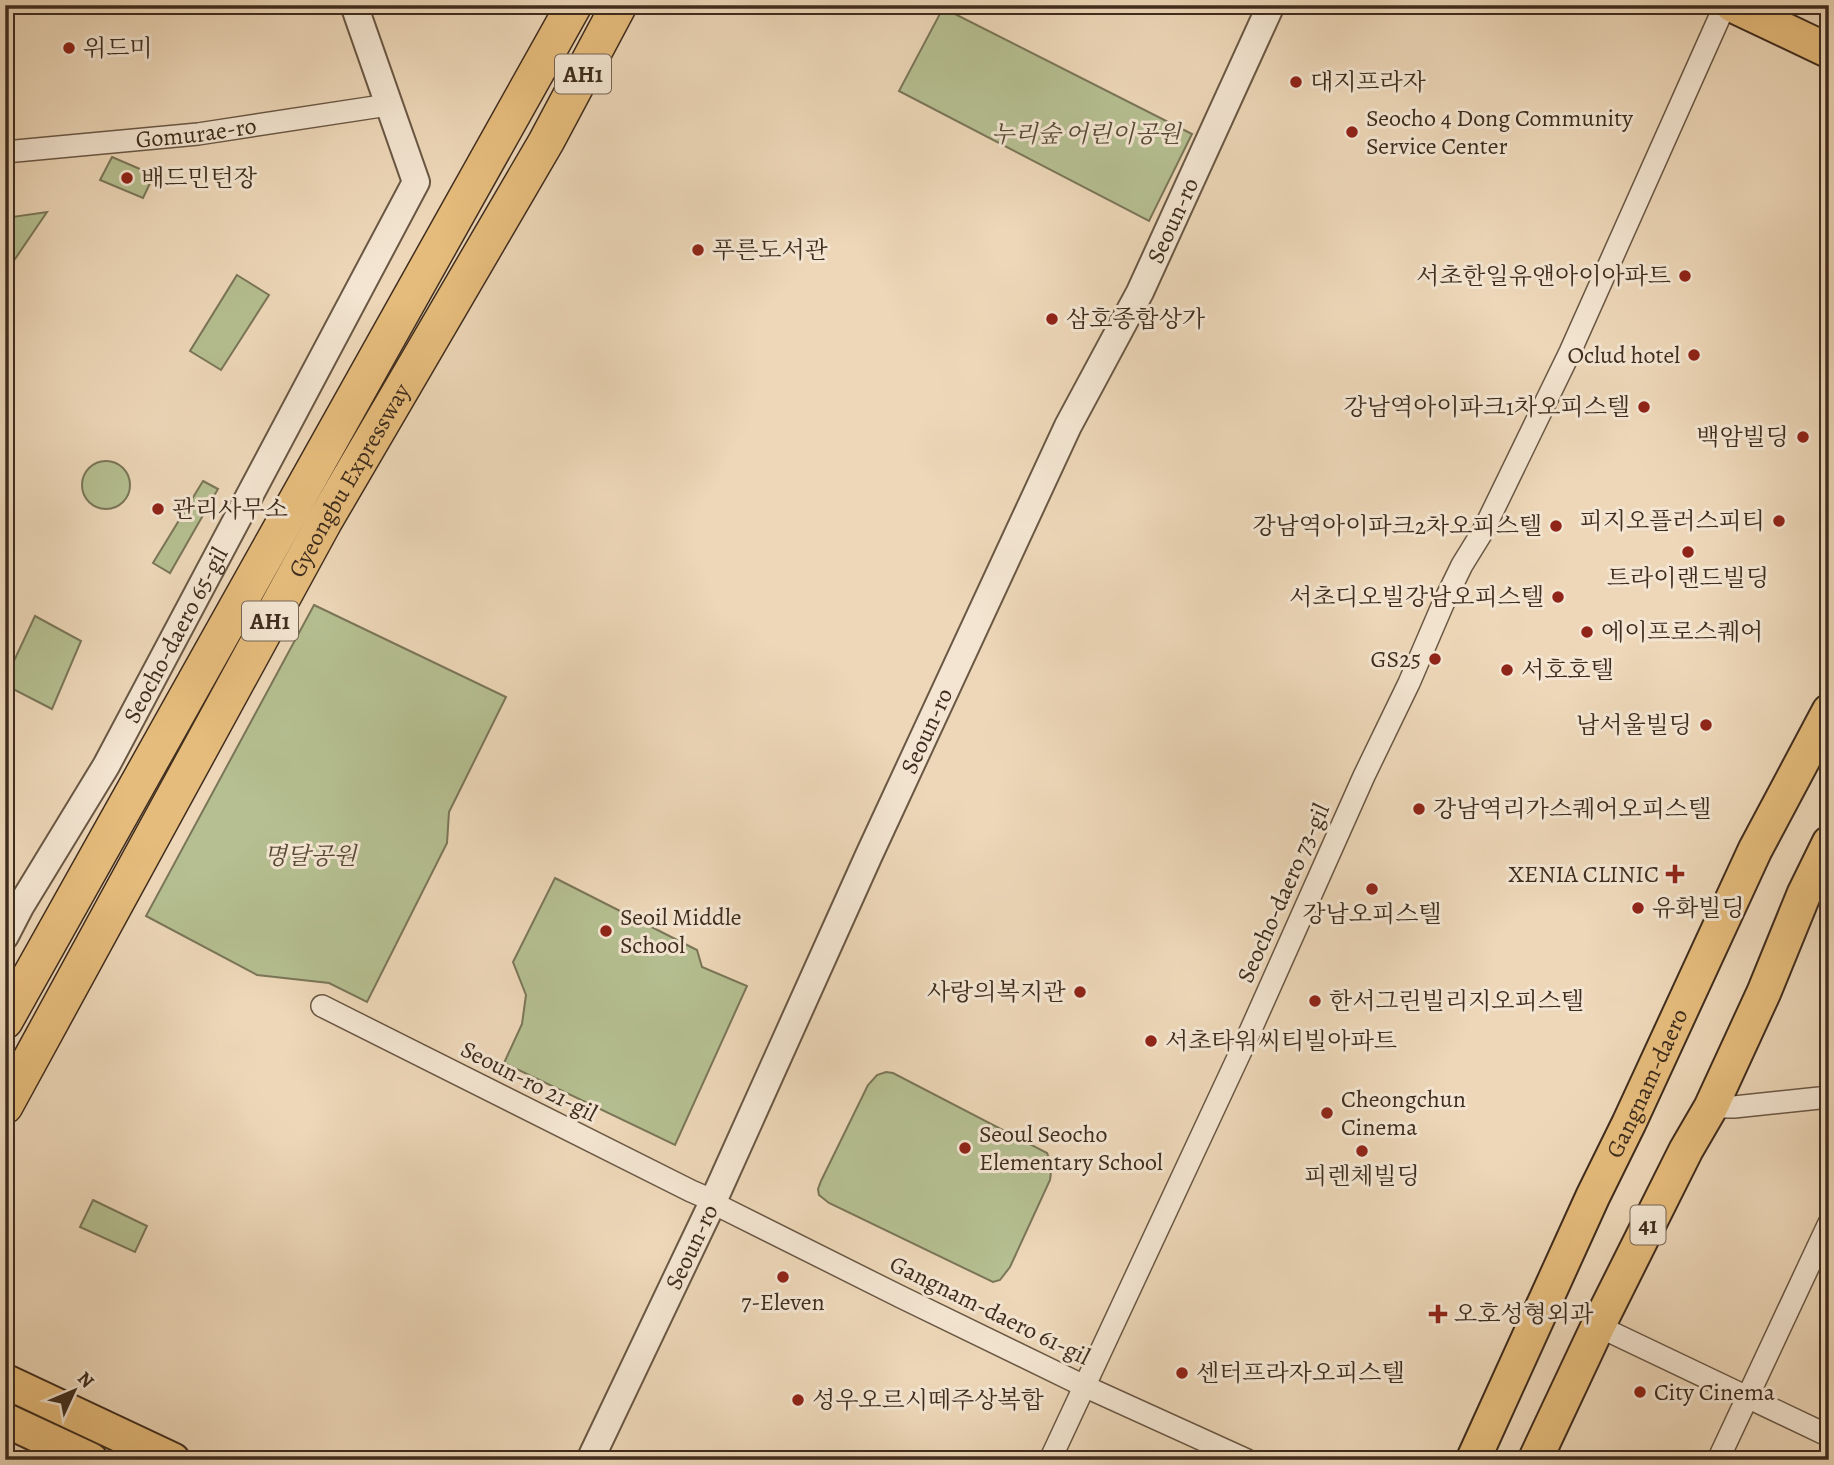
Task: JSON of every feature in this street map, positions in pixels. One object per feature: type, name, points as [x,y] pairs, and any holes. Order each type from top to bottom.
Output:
[{"type":"highway","name":"Gyeongbu Expressway","points":[[5,1021],[574,5]]},
{"type":"highway","name":"Gyeongbu Expressway","points":[[5,1107],[324,522],[546,142],[619,5]]},
{"type":"highway","points":[[546,142],[637,5]]},
{"type":"main road","points":[[1732,5],[1829,51]]},
{"type":"main road","name":"Gangnam-daero","points":[[1473,1460],[1750,862],[1829,711]]},
{"type":"main road","name":"41","points":[[1535,1460],[1598,1326],[1686,1150],[1711,1107],[1829,843]]},
{"type":"main road","points":[[5,1381],[173,1460]]},
{"type":"main road","points":[[5,1420],[91,1460]]},
{"type":"street","points":[[354,5],[388,105]]},
{"type":"street","name":"Seoun-ro","points":[[590,1460],[714,1201],[874,845],[1068,426],[1140,292],[1271,5]]},
{"type":"street","name":"Seocho-daero 73-gil","points":[[1050,1460],[1270,987],[1443,604],[1483,531],[1570,352],[1725,5]]},
{"type":"street","name":"Gomurae-ro","points":[[5,152],[198,134],[388,105]]},
{"type":"street","name":"Seocho-daero 65-gil","points":[[5,936],[13,906],[106,766],[416,182],[388,105]]},
{"type":"street","name":"Seoun-ro 21-gil","points":[[322,1006],[714,1201]]},
{"type":"street","points":[[1711,1107],[1829,1097]]},
{"type":"street","name":"Gangnam-daero 61-gil","points":[[714,1201],[719,1206],[901,1297],[1247,1460]]},
{"type":"street","points":[[1718,1460],[1829,1223]]},
{"type":"street","points":[[1598,1326],[1829,1436]]},
{"type":"green space","name":"누리숲 어린이공원","points":[[943,8],[1192,134],[1149,221],[899,91]]},
{"type":"green space","name":"배드민턴장","points":[[112,157],[154,175],[143,198],[100,180]]},
{"type":"green space","points":[[47,212],[15,259],[5,255],[5,218]]},
{"type":"green space","points":[[237,275],[269,295],[221,370],[190,351]]},
{"type":"green space","points":[[106,461],[123,468],[130,485],[123,502],[106,509],[89,502],[82,485],[89,468]]},
{"type":"green space","points":[[203,481],[218,489],[170,573],[153,563]]},
{"type":"green space","name":"명달공원","points":[[314,605],[506,697],[449,812],[447,843],[367,1002],[329,983],[257,975],[146,916]]},
{"type":"green space","points":[[35,616],[81,641],[52,709],[5,685]]},
{"type":"green space","points":[[555,878],[697,950],[702,967],[747,986],[675,1145],[504,1063],[522,1024],[526,995],[513,962]]},
{"type":"green space","points":[[893,1073],[1047,1153],[1051,1166],[1050,1180],[1010,1267],[1000,1280],[993,1282],[829,1203],[819,1195],[821,1181],[868,1085],[877,1075]]},
{"type":"green space","points":[[93,1200],[147,1226],[135,1252],[80,1227]]},
{"type":"place","name":"위드미","points":[[69,48]]},
{"type":"place","name":"대지프라자","points":[[1296,82]]},
{"type":"place","name":"Seocho 4 Dong Community Service Center","points":[[1352,132]]},
{"type":"place","name":"배드민턴장","points":[[127,178]]},
{"type":"place","name":"푸른도서관","points":[[698,250]]},
{"type":"place","name":"서초한일유앤아이아파트","points":[[1685,276]]},
{"type":"place","name":"삼호종합상가","points":[[1052,319]]},
{"type":"place","name":"Oclud hotel","points":[[1694,355]]},
{"type":"place","name":"강남역아이파크1차오피스텔","points":[[1644,407]]},
{"type":"place","name":"백암빌딩","points":[[1803,437]]},
{"type":"place","name":"관리사무소","points":[[158,509]]},
{"type":"place","name":"피지오플러스피티","points":[[1779,521]]},
{"type":"place","name":"강남역아이파크2차오피스텔","points":[[1556,526]]},
{"type":"place","name":"트라이랜드빌딩","points":[[1688,552]]},
{"type":"place","name":"서초디오빌강남오피스텔","points":[[1558,597]]},
{"type":"place","name":"에이프로스퀘어","points":[[1587,632]]},
{"type":"place","name":"GS25","points":[[1435,659]]},
{"type":"place","name":"서호호텔","points":[[1507,670]]},
{"type":"place","name":"남서울빌딩","points":[[1706,725]]},
{"type":"place","name":"강남역리가스퀘어오피스텔","points":[[1419,809]]},
{"type":"place","name":"XENIA CLINIC","points":[[1675,874]]},
{"type":"place","name":"강남오피스텔","points":[[1372,889]]},
{"type":"place","name":"유화빌딩","points":[[1638,908]]},
{"type":"place","name":"Seoil Middle School","points":[[606,931]]},
{"type":"place","name":"사랑의복지관","points":[[1080,992]]},
{"type":"place","name":"한서그린빌리지오피스텔","points":[[1315,1001]]},
{"type":"place","name":"서초타워씨티빌아파트","points":[[1151,1041]]},
{"type":"place","name":"Cheongchun Cinema","points":[[1327,1113]]},
{"type":"place","name":"Seoul Seocho Elementary School","points":[[965,1148]]},
{"type":"place","name":"피렌체빌딩","points":[[1362,1151]]},
{"type":"place","name":"7-Eleven","points":[[783,1277]]},
{"type":"place","name":"오호성형외과","points":[[1438,1314]]},
{"type":"place","name":"센터프라자오피스텔","points":[[1182,1373]]},
{"type":"place","name":"City Cinema","points":[[1640,1392]]},
{"type":"place","name":"성우오르시떼주상복합","points":[[798,1400]]}]
